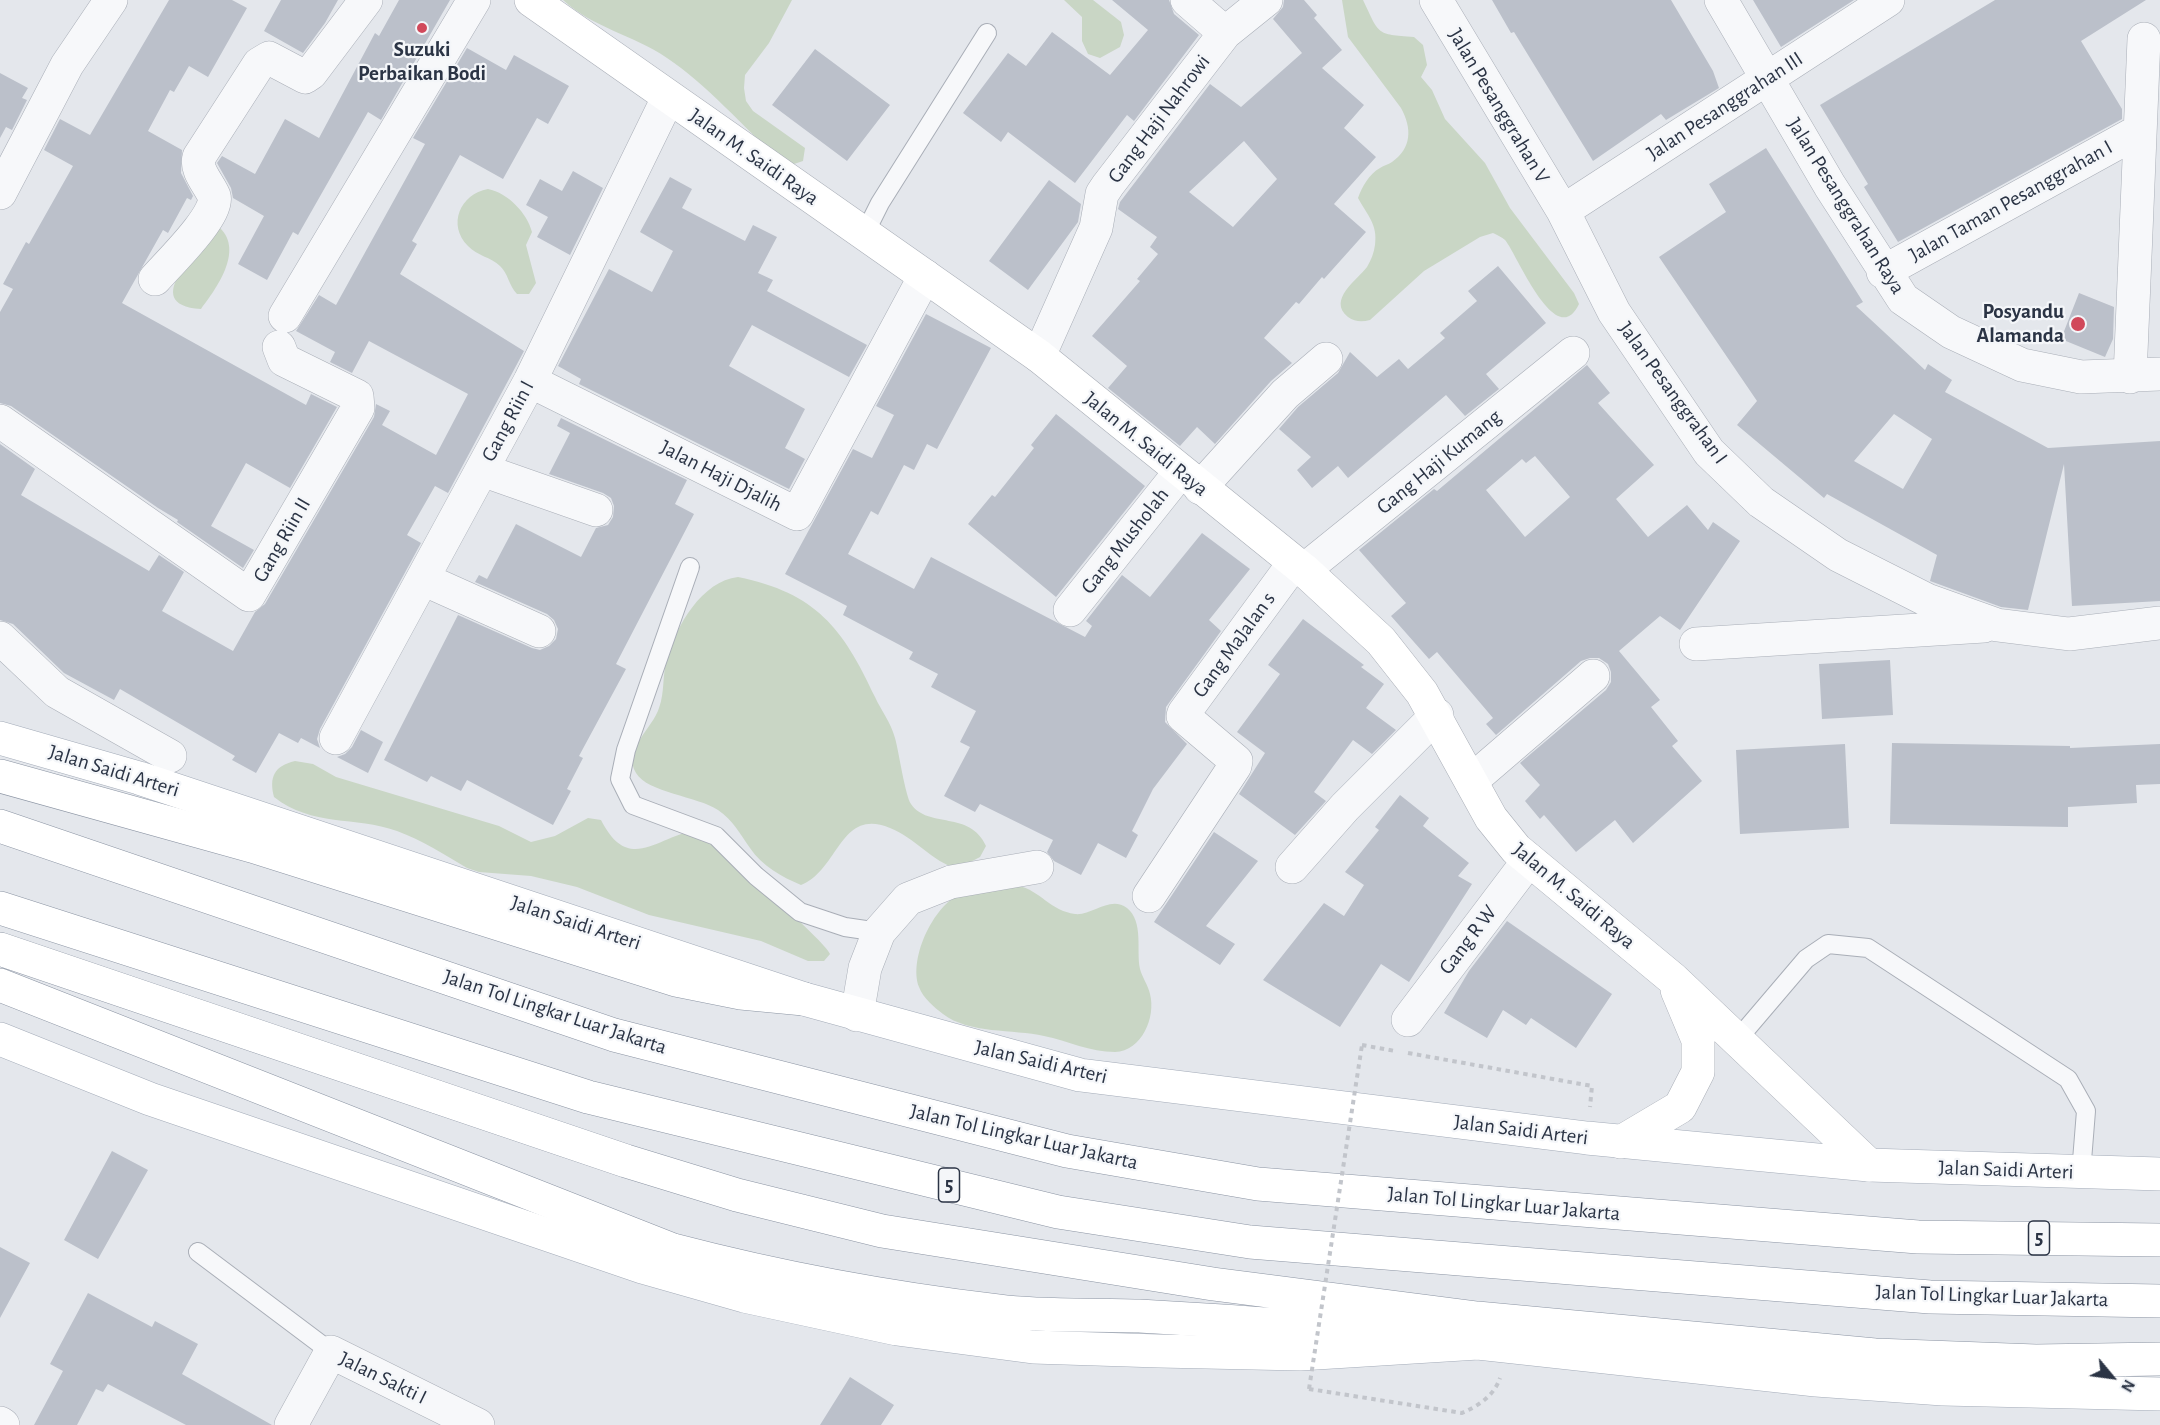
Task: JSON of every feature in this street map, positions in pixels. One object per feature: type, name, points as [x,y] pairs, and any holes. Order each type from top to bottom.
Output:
[{"type":"main road","name":"Jalan M. Saidi Raya","points":[[531,0],[1039,356],[1299,567],[1381,641],[1437,715],[1491,818],[1516,849],[1673,979],[1869,1165]]},
{"type":"main road","name":"Jalan Saidi Arteri","points":[[0,738],[139,778],[804,999],[1080,1075],[1621,1142],[1869,1165],[2160,1174]]},
{"type":"main road","points":[[0,776],[252,846],[676,980],[741,993],[804,999]]},
{"type":"main road","name":"Jalan Tol Lingkar Luar Jakarta","points":[[0,826],[614,1035],[1066,1151],[1258,1184],[1918,1237],[2160,1240]]},
{"type":"main road","name":"Jalan Tol Lingkar Luar Jakarta","points":[[0,908],[588,1097],[1058,1212],[1250,1242],[1930,1297],[2160,1302]]},
{"type":"main road","points":[[0,949],[626,1161],[737,1195],[882,1231],[1213,1284],[1477,1318],[1875,1355],[2036,1361],[2160,1359]]},
{"type":"main road","name":"Jalan M. Saidi Raya","points":[[1621,1142],[1680,1107],[1698,1072],[1698,1040],[1673,979]]},
{"type":"main road","points":[[0,986],[663,1246],[818,1285],[1000,1312],[1150,1317],[1379,1333],[1816,1380],[1932,1389],[2160,1394]]},
{"type":"main road","points":[[0,1039],[150,1100],[642,1267],[744,1296],[897,1329],[1033,1347],[1171,1351],[1300,1354],[1478,1343]]},
{"type":"street","points":[[0,193],[67,64],[111,0]]},
{"type":"street","points":[[155,279],[212,214],[215,199],[198,166],[199,157],[259,64],[269,58],[305,77],[311,74],[366,0]]},
{"type":"street","points":[[285,316],[474,0]]},
{"type":"street","points":[[1187,0],[1225,33]]},
{"type":"street","name":"Gang Haji Nahrowi","points":[[1039,356],[1096,228],[1102,194],[1200,62],[1225,33],[1266,0]]},
{"type":"street","name":"Jalan Pesanggrahan V","points":[[1436,0],[1563,211]]},
{"type":"street","name":"Jalan Pesanggrahan Raya","points":[[1721,0],[1883,272],[1903,299],[1951,332],[2022,365],[2081,377],[2145,375]]},
{"type":"street","name":"Jalan Pesanggrahan III","points":[[1563,211],[1888,0]]},
{"type":"street","name":"Jalan Taman Pesanggrahan I","points":[[2144,39],[2139,131],[2145,375]]},
{"type":"street","name":"Gang Riin I","points":[[336,738],[530,381],[668,98]]},
{"type":"street","name":"Jalan Taman Pesanggrahan I","points":[[1883,272],[2139,131]]},
{"type":"street","name":"Jalan Pesanggrahan I","points":[[1563,211],[1614,312],[1703,442],[1761,502],[1838,555],[1927,600],[1997,626],[2069,634],[2160,623]]},
{"type":"street","name":"Jalan Haji Djalih","points":[[530,381],[797,514],[925,276]]},
{"type":"street","name":"Gang Riin II","points":[[0,421],[249,595],[358,408],[359,401],[357,396],[284,360],[279,347]]},
{"type":"street","name":"Gang Haji Kumang","points":[[1299,567],[1574,353]]},
{"type":"street","name":"Gang Musholah","points":[[1070,610],[1190,480],[1326,358]]},
{"type":"street","points":[[482,470],[596,510]]},
{"type":"street","name":"Gang MaJalan s","points":[[1149,896],[1235,766],[1236,761],[1183,716],[1184,713],[1299,567]]},
{"type":"street","points":[[423,579],[538,631]]},
{"type":"street","points":[[1696,644],[1997,626]]},
{"type":"street","points":[[0,638],[57,692],[170,756]]},
{"type":"street","points":[[1472,781],[1593,676]]},
{"type":"street","points":[[1292,867],[1345,807],[1437,715]]},
{"type":"street","name":"Gang R W","points":[[1408,1020],[1529,860]]},
{"type":"street","points":[[857,1015],[865,968],[879,932],[908,899],[951,882],[1037,867]]},
{"type":"street","name":"Jalan Sakti I","points":[[291,1425],[331,1352],[478,1425]]},
{"type":"lane","points":[[865,234],[880,203],[987,33]]},
{"type":"lane","points":[[690,567],[626,750],[620,779],[633,805],[716,836],[756,876],[800,912],[845,927],[879,932]]},
{"type":"lane","points":[[1737,1040],[1806,959],[1827,944],[1868,948],[2068,1079],[2086,1111],[2081,1173]]},
{"type":"lane","points":[[198,1252],[331,1352]]},
{"type":"path","points":[[1498,1385],[1480,1404],[1462,1413],[1309,1389],[1362,1045],[1592,1086],[1587,1138]]},
{"type":"green space","points":[[563,0],[792,0],[769,43],[745,75],[744,88],[746,101],[753,111],[805,148],[803,161],[791,165],[779,160],[681,68],[641,43],[587,18]]},
{"type":"green space","points":[[1064,0],[1093,0],[1121,22],[1124,35],[1120,47],[1100,58],[1088,54],[1082,41],[1082,17]]},
{"type":"green space","points":[[1342,0],[1363,0],[1380,30],[1392,35],[1414,37],[1423,45],[1427,65],[1421,77],[1432,90],[1445,119],[1485,163],[1510,208],[1574,293],[1579,304],[1570,316],[1559,316],[1548,308],[1505,240],[1493,233],[1480,237],[1424,271],[1370,320],[1353,320],[1342,311],[1342,297],[1367,267],[1375,245],[1373,225],[1358,198],[1369,177],[1399,156],[1407,144],[1408,130],[1401,108],[1348,37]]},
{"type":"green space","points":[[488,189],[503,195],[516,205],[526,218],[532,232],[526,245],[536,283],[529,294],[517,294],[500,266],[468,246],[458,229],[458,220],[464,204],[478,192]]},
{"type":"green space","points":[[220,228],[227,237],[229,248],[225,270],[220,281],[201,309],[182,305],[174,297],[174,286],[189,260]]},
{"type":"green space","points":[[738,577],[788,593],[824,617],[838,633],[851,651],[891,727],[911,804],[918,812],[960,823],[970,828],[979,835],[986,846],[980,857],[957,869],[940,861],[908,837],[890,828],[873,824],[860,826],[850,833],[814,877],[801,885],[766,866],[732,823],[718,810],[662,790],[642,780],[636,773],[633,756],[640,739],[659,708],[665,665],[677,633],[692,607],[702,596],[725,580]]},
{"type":"green space","points":[[295,761],[313,764],[336,777],[499,826],[531,842],[555,836],[588,818],[601,820],[622,846],[633,849],[644,848],[697,830],[792,914],[830,954],[824,961],[808,961],[761,941],[649,915],[577,887],[531,876],[479,872],[467,868],[424,843],[381,826],[334,820],[303,813],[274,797],[272,784],[278,769]]},
{"type":"green space","points":[[1019,886],[1059,909],[1075,914],[1114,904],[1127,908],[1132,914],[1138,928],[1140,969],[1151,1003],[1149,1022],[1140,1039],[1133,1046],[1125,1050],[1106,1052],[1044,1036],[965,1025],[943,1014],[923,995],[919,987],[917,961],[934,918],[954,897],[965,892]]},
{"type":"building","points":[[169,0],[232,0],[247,8],[208,77],[189,66],[174,92],[170,90],[148,131],[182,150],[181,173],[193,196],[191,200],[187,198],[168,233],[163,230],[122,303],[306,405],[311,394],[337,407],[290,488],[246,463],[211,526],[254,550],[243,568],[177,522],[178,520],[11,406],[0,403],[0,312],[13,289],[3,284],[26,242],[29,244],[73,166],[44,150],[60,119],[90,135]]},
{"type":"building","points":[[281,0],[338,0],[325,23],[303,53],[264,31]]},
{"type":"building","points":[[399,0],[450,0],[381,120],[368,112],[298,235],[293,232],[267,280],[238,264],[264,216],[233,198],[231,188],[217,163],[222,156],[255,174],[285,119],[319,138],[375,33],[379,36]]},
{"type":"building","points":[[1112,0],[1169,0],[1174,14],[1199,35],[1134,121],[1127,115],[1075,183],[1008,132],[1001,142],[963,113],[1008,53],[1026,66],[1052,32],[1110,75],[1148,30]]},
{"type":"building","points":[[1284,0],[1304,0],[1317,15],[1314,18],[1342,50],[1322,68],[1364,105],[1344,128],[1376,157],[1334,204],[1366,232],[1324,279],[1322,277],[1299,304],[1296,302],[1264,338],[1292,363],[1271,381],[1215,444],[1197,427],[1180,446],[1108,388],[1127,366],[1092,336],[1140,281],[1137,279],[1158,254],[1150,247],[1157,237],[1118,209],[1120,202],[1210,84],[1241,107],[1302,53],[1273,19],[1283,7]],"holes":[[[1244,141],[1277,179],[1233,227],[1189,192]]]},
{"type":"building","points":[[1492,0],[1671,0],[1713,71],[1719,88],[1666,120],[1661,114],[1593,161]]},
{"type":"building","points":[[1753,0],[1854,0],[1781,47]]},
{"type":"building","points":[[1995,0],[2146,0],[2081,41],[2122,109],[2122,119],[1898,242],[1864,187],[1868,184],[1820,105]]},
{"type":"building","points":[[467,48],[506,70],[514,55],[569,86],[548,124],[537,118],[503,179],[460,155],[412,241],[417,244],[400,274],[524,351],[448,493],[435,486],[407,535],[421,543],[320,729],[317,739],[320,748],[301,738],[298,743],[279,733],[256,773],[232,760],[235,756],[120,689],[114,700],[64,673],[13,624],[0,620],[0,444],[35,469],[21,495],[149,571],[159,555],[184,572],[162,611],[233,651],[255,612],[265,604],[374,417],[376,404],[390,411],[382,425],[436,455],[468,394],[369,341],[352,373],[330,362],[335,352],[296,331],[319,295],[336,305],[425,144],[413,138]]},
{"type":"building","points":[[815,49],[890,105],[847,161],[772,105]]},
{"type":"building","points":[[0,73],[28,88],[22,98],[27,100],[12,130],[6,127],[0,138]]},
{"type":"building","points":[[1766,148],[1863,302],[1856,306],[1925,370],[1928,364],[1952,380],[1945,392],[2048,448],[2160,441],[2160,601],[2072,606],[2064,464],[2028,610],[2001,607],[1930,581],[1937,555],[1827,494],[1824,498],[1737,425],[1757,401],[1659,257],[1726,212],[1709,184]],"holes":[[[1894,414],[1932,439],[1903,489],[1854,461]]]},
{"type":"building","points":[[573,171],[603,188],[570,255],[537,237],[548,217],[526,205],[540,179],[562,191]]},
{"type":"building","points":[[670,177],[692,189],[682,208],[745,241],[753,225],[777,237],[758,273],[773,280],[767,291],[867,345],[849,377],[752,325],[729,366],[805,409],[785,448],[805,459],[789,489],[579,384],[581,379],[558,366],[609,269],[652,292],[673,251],[640,232]]},
{"type":"building","points":[[1049,180],[1081,204],[1078,222],[1028,290],[989,261]]},
{"type":"building","points":[[1498,266],[1546,323],[1486,374],[1499,389],[1465,416],[1446,395],[1348,478],[1338,466],[1312,488],[1297,470],[1311,457],[1279,429],[1298,407],[1338,373],[1350,352],[1377,377],[1399,359],[1408,369],[1445,338],[1440,333],[1477,301],[1468,291]]},
{"type":"building","points":[[2079,293],[2114,307],[2113,339],[2105,357],[2061,339]]},
{"type":"building","points":[[926,314],[991,348],[937,449],[927,444],[914,470],[904,465],[878,515],[871,511],[848,554],[914,589],[931,557],[1085,637],[1092,626],[1086,621],[1122,575],[1150,597],[1202,533],[1250,569],[1209,620],[1221,631],[1166,707],[1165,722],[1187,744],[1153,789],[1132,831],[1138,835],[1126,858],[1098,843],[1081,875],[1054,861],[1047,852],[1053,840],[980,804],[975,812],[944,796],[970,747],[960,742],[976,711],[931,687],[938,674],[909,659],[913,652],[843,615],[847,606],[785,574],[853,449],[872,458],[894,415],[876,406]]},
{"type":"building","points":[[1587,365],[1610,393],[1598,403],[1654,465],[1616,499],[1648,537],[1687,505],[1708,530],[1713,522],[1740,541],[1680,630],[1660,616],[1619,651],[1660,700],[1651,707],[1678,741],[1672,746],[1702,781],[1633,843],[1615,820],[1576,852],[1544,815],[1540,819],[1525,801],[1540,785],[1520,763],[1606,690],[1611,682],[1608,664],[1599,658],[1581,661],[1496,735],[1486,724],[1493,718],[1437,652],[1429,659],[1391,616],[1406,603],[1359,550],[1434,489],[1437,491]],"holes":[[[1535,456],[1570,497],[1525,537],[1486,490],[1522,459],[1526,463]]]},
{"type":"building","points":[[1056,414],[1145,486],[1056,597],[968,524],[992,495],[995,497],[1034,448],[1031,445]]},
{"type":"building","points":[[561,418],[687,480],[675,504],[694,514],[616,664],[626,669],[579,756],[583,758],[567,789],[571,791],[553,825],[467,780],[461,791],[431,776],[427,782],[384,760],[458,615],[540,650],[549,646],[556,639],[558,629],[554,620],[547,614],[475,582],[479,575],[487,579],[516,524],[581,557],[596,528],[608,525],[613,517],[614,506],[611,498],[549,474],[570,433],[557,426]]},
{"type":"building","points":[[1303,619],[1364,665],[1361,667],[1384,684],[1366,708],[1396,730],[1372,754],[1353,740],[1314,792],[1326,801],[1295,835],[1239,794],[1265,753],[1237,732],[1280,674],[1268,665]]},
{"type":"building","points":[[1890,660],[1893,715],[1822,719],[1819,664]]},
{"type":"building","points":[[361,730],[383,742],[368,773],[337,757],[345,754],[352,747]]},
{"type":"building","points":[[1892,743],[2070,746],[2070,748],[2160,744],[2160,784],[2136,785],[2137,803],[2068,807],[2068,827],[1890,824]]},
{"type":"building","points":[[1845,744],[1849,828],[1740,834],[1736,750]]},
{"type":"building","points":[[1400,795],[1429,818],[1423,826],[1469,863],[1458,876],[1472,884],[1409,982],[1381,964],[1340,1027],[1263,980],[1324,903],[1344,916],[1364,885],[1345,872],[1379,830],[1375,827]]},
{"type":"building","points":[[1214,832],[1258,861],[1206,926],[1235,944],[1220,965],[1154,922]]},
{"type":"building","points":[[1507,921],[1612,994],[1576,1048],[1531,1018],[1526,1025],[1503,1010],[1487,1038],[1444,1013],[1469,971]]},
{"type":"building","points":[[112,1151],[148,1170],[98,1259],[64,1240]]},
{"type":"building","points":[[0,1247],[30,1263],[0,1318]]},
{"type":"building","points":[[88,1293],[152,1327],[155,1321],[198,1344],[182,1374],[272,1425],[186,1425],[108,1384],[103,1392],[96,1389],[77,1425],[34,1425],[63,1371],[50,1364]]},
{"type":"building","points":[[850,1377],[894,1405],[881,1425],[820,1425]]},
{"type":"place","name":"Suzuki Perbaikan Bodi","points":[[422,28]]},
{"type":"place","name":"Posyandu Alamanda","points":[[2078,324]]}]
